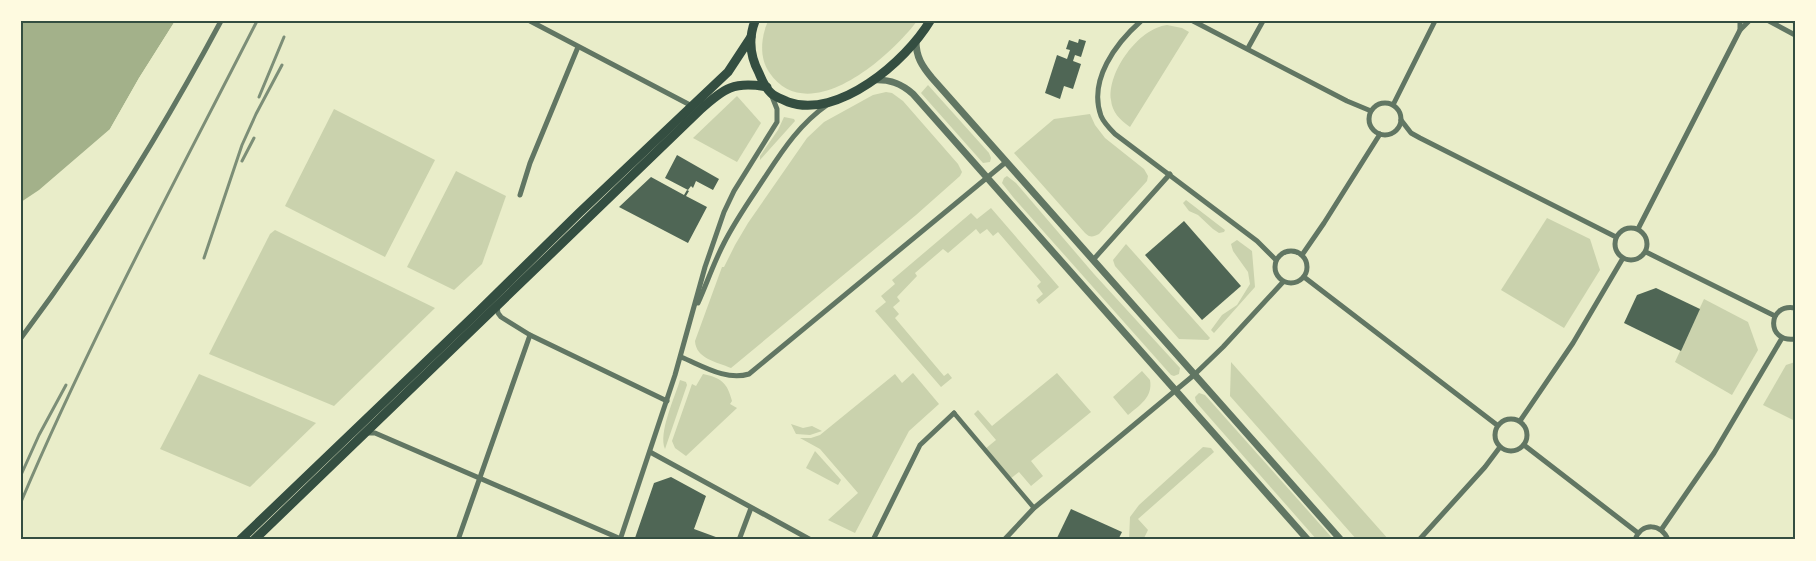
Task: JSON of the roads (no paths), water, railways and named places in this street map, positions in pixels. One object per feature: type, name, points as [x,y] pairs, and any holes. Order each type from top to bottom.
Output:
[{"type":"main road","points":[[755,21],[751,37],[753,60],[769,90]]},
{"type":"main road","points":[[254,540],[716,96],[734,86],[746,84],[769,90],[780,98],[801,105],[814,105],[832,101],[859,89],[902,56],[916,41],[930,21]]},
{"type":"main road","points":[[240,540],[728,72],[751,37]]},
{"type":"street","points":[[21,338],[75,262],[167,118],[221,21]]},
{"type":"street","points":[[530,21],[692,106]]},
{"type":"street","points":[[1142,21],[1127,34],[1107,63],[1098,92],[1101,116],[1115,134],[1257,241],[1276,260]]},
{"type":"street","points":[[1193,21],[1371,112]]},
{"type":"street","points":[[1248,48],[1263,21]]},
{"type":"street","points":[[1393,105],[1435,21]]},
{"type":"street","points":[[1740,21],[1740,30]]},
{"type":"street","points":[[1638,229],[1740,30],[1749,21]]},
{"type":"street","points":[[1769,21],[1795,34]]},
{"type":"street","points":[[916,41],[916,52],[923,68],[1341,540]]},
{"type":"street","points":[[520,195],[530,163],[578,47]]},
{"type":"street","points":[[872,80],[892,81],[906,88],[1308,540]]},
{"type":"street","points":[[364,434],[375,433],[621,539],[681,357],[705,266],[724,212],[734,191],[777,122],[776,108],[769,90]]},
{"type":"street","points":[[692,318],[723,245],[738,218],[796,133],[811,116],[832,101]]},
{"type":"street","points":[[1401,120],[1396,130],[1392,133],[1380,134],[1375,132],[1370,126],[1369,119],[1375,106],[1380,103],[1393,105],[1400,113],[1401,120],[1411,133],[1616,237]]},
{"type":"street","points":[[1302,255],[1380,134]]},
{"type":"street","points":[[681,357],[730,376],[740,377],[749,374],[1006,162]]},
{"type":"street","points":[[1093,260],[1170,174]]},
{"type":"street","points":[[1626,228],[1638,229],[1646,236],[1648,241],[1646,252],[1638,259],[1628,260],[1623,258],[1615,249],[1616,237],[1626,228]]},
{"type":"street","points":[[1287,251],[1295,251],[1302,255],[1307,266],[1304,277],[1294,284],[1283,282],[1275,273],[1276,260],[1280,254],[1287,251]]},
{"type":"street","points":[[1646,252],[1775,316]]},
{"type":"street","points":[[1520,421],[1574,343],[1623,258]]},
{"type":"street","points":[[1304,277],[1497,425]]},
{"type":"street","points":[[1004,540],[1034,508],[1194,375],[1223,347],[1283,282]]},
{"type":"street","points":[[497,306],[501,317],[530,335],[667,401]]},
{"type":"street","points":[[1795,308],[1782,308],[1775,316],[1774,326],[1778,335],[1782,338],[1795,339]]},
{"type":"street","points":[[458,540],[530,335]]},
{"type":"street","points":[[1662,530],[1714,453],[1782,338]]},
{"type":"street","points":[[873,540],[920,445],[924,439],[954,413],[1034,508]]},
{"type":"street","points":[[1508,418],[1520,421],[1524,425],[1527,435],[1524,445],[1515,451],[1504,450],[1497,444],[1494,434],[1497,425],[1508,418]]},
{"type":"street","points":[[1524,445],[1638,533]]},
{"type":"street","points":[[1419,540],[1485,467],[1500,447]]},
{"type":"street","points":[[650,452],[811,540]]},
{"type":"street","points":[[740,540],[751,508]]},
{"type":"street","points":[[1635,540],[1638,533],[1649,526],[1662,530],[1668,540]]},
{"type":"railway","points":[[21,502],[105,319],[257,21]]},
{"type":"railway","points":[[259,97],[284,37]]},
{"type":"railway","points":[[204,258],[242,145],[282,65]]},
{"type":"railway","points":[[242,161],[254,138]]},
{"type":"railway","points":[[21,475],[39,435],[66,385]]}]
